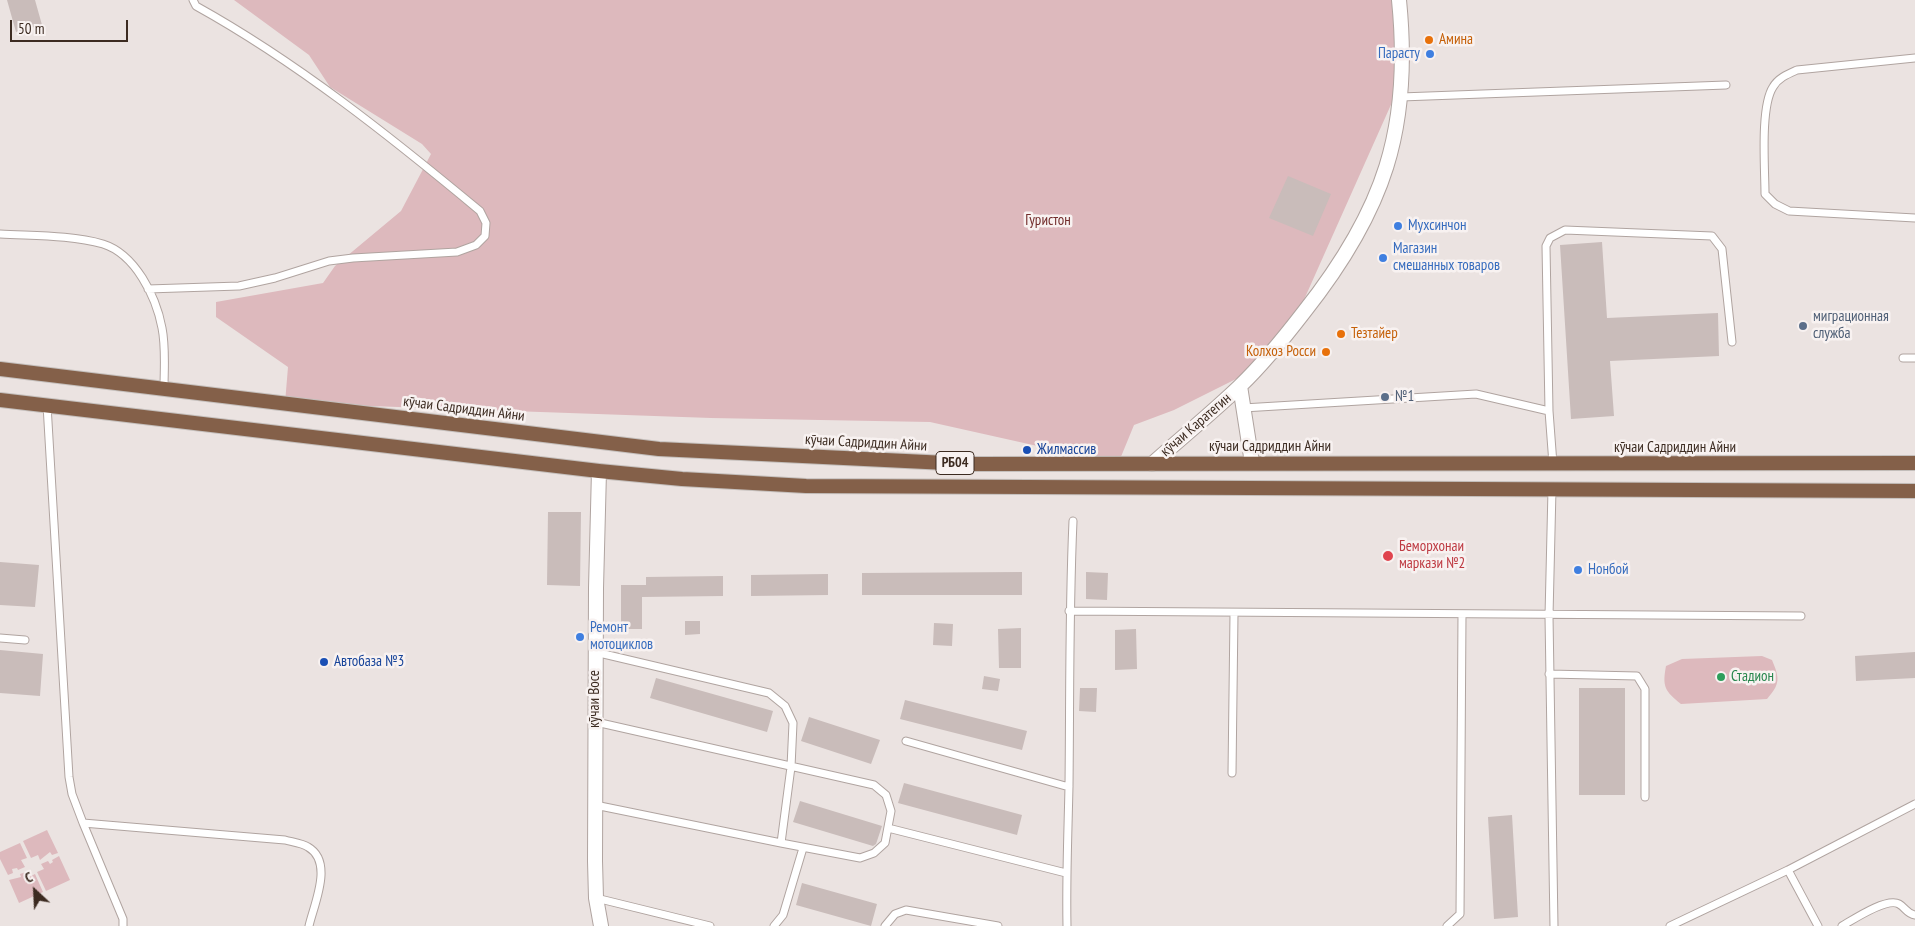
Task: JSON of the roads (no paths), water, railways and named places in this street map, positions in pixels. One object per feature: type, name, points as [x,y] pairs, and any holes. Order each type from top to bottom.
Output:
[{"type":"highway","name":"кӯчаи Садриддин Айни","points":[[0,369],[658,449],[967,464],[1915,463]]},
{"type":"highway","name":"РБ04","points":[[0,400],[599,471],[682,479],[847,488],[1552,488],[1915,491]]},
{"type":"street","name":"кӯчаи Каратегин","points":[[1152,464],[1240,386],[1292,328],[1355,242],[1386,171],[1395,137],[1401,97],[1403,54],[1399,0]]},
{"type":"street","points":[[1240,386],[1252,463]]},
{"type":"street","name":"кӯчаи Восе","points":[[599,471],[595,652],[595,805],[596,898],[601,926]]},
{"type":"lane","points":[[148,289],[239,286],[337,260],[457,252],[476,245],[485,236],[486,223],[480,211],[416,158],[282,57],[188,0]]},
{"type":"lane","points":[[1915,58],[1798,70],[1782,76],[1772,88],[1768,106],[1765,139],[1766,194],[1775,204],[1790,211],[1915,218]]},
{"type":"lane","points":[[1401,97],[1726,85]]},
{"type":"lane","points":[[1553,464],[1549,411],[1546,246],[1550,238],[1565,230],[1712,236],[1722,249],[1732,342]]},
{"type":"lane","points":[[0,234],[71,239],[104,245],[119,251],[131,262],[148,289],[162,328],[164,389]]},
{"type":"lane","points":[[1903,358],[1915,358]]},
{"type":"lane","points":[[1243,408],[1476,394],[1549,411]]},
{"type":"lane","points":[[47,405],[69,777],[72,794],[123,919],[123,926]]},
{"type":"lane","points":[[1552,488],[1548,616],[1554,926]]},
{"type":"lane","points":[[1067,926],[1069,611],[1073,521]]},
{"type":"lane","points":[[1069,611],[1234,614],[1801,616]]},
{"type":"lane","points":[[1232,773],[1234,614]]},
{"type":"lane","points":[[1447,926],[1460,914],[1462,614]]},
{"type":"lane","points":[[0,638],[26,640]]},
{"type":"lane","points":[[595,652],[769,693],[785,706],[793,723],[791,767],[781,843]]},
{"type":"lane","points":[[1549,674],[1637,676],[1641,680],[1645,689],[1645,797]]},
{"type":"lane","points":[[595,805],[860,858],[874,853],[885,843],[890,811],[886,796],[874,785],[596,722]]},
{"type":"lane","points":[[906,741],[1069,787]]},
{"type":"lane","points":[[1670,926],[1788,870],[1915,804]]},
{"type":"lane","points":[[84,823],[285,840],[306,846],[316,853],[320,862],[322,876],[309,926]]},
{"type":"lane","points":[[888,828],[1066,873]]},
{"type":"lane","points":[[774,926],[783,916],[803,848]]},
{"type":"lane","points":[[1788,870],[1818,926]]},
{"type":"lane","points":[[596,898],[710,926]]},
{"type":"lane","points":[[1842,926],[1883,904],[1892,902],[1900,904],[1910,914],[1915,915]]},
{"type":"lane","points":[[885,926],[895,914],[906,910],[998,926]]},
{"type":"place","name":"Амина","points":[[1429,40]]},
{"type":"place","name":"Парасту","points":[[1430,54]]},
{"type":"place","name":"Мухсинчон","points":[[1398,226]]},
{"type":"place","name":"Магазин смешанных товаров","points":[[1383,258]]},
{"type":"place","name":"миграционная служба","points":[[1803,326]]},
{"type":"place","name":"Тезтайер","points":[[1341,334]]},
{"type":"place","name":"Колхоз Росси","points":[[1326,352]]},
{"type":"place","name":"№1","points":[[1385,397]]},
{"type":"place","name":"Жилмассив","points":[[1027,450]]},
{"type":"place","name":"Беморхонаи маркази №2","points":[[1388,556]]},
{"type":"place","name":"Нонбой","points":[[1578,570]]},
{"type":"place","name":"Ремонт мотоциклов","points":[[580,637]]},
{"type":"place","name":"Автобаза №3","points":[[324,662]]},
{"type":"place","name":"Стадион","points":[[1721,677]]},
{"type":"park label","name":"Гуристон","points":[[1048,221]]}]
